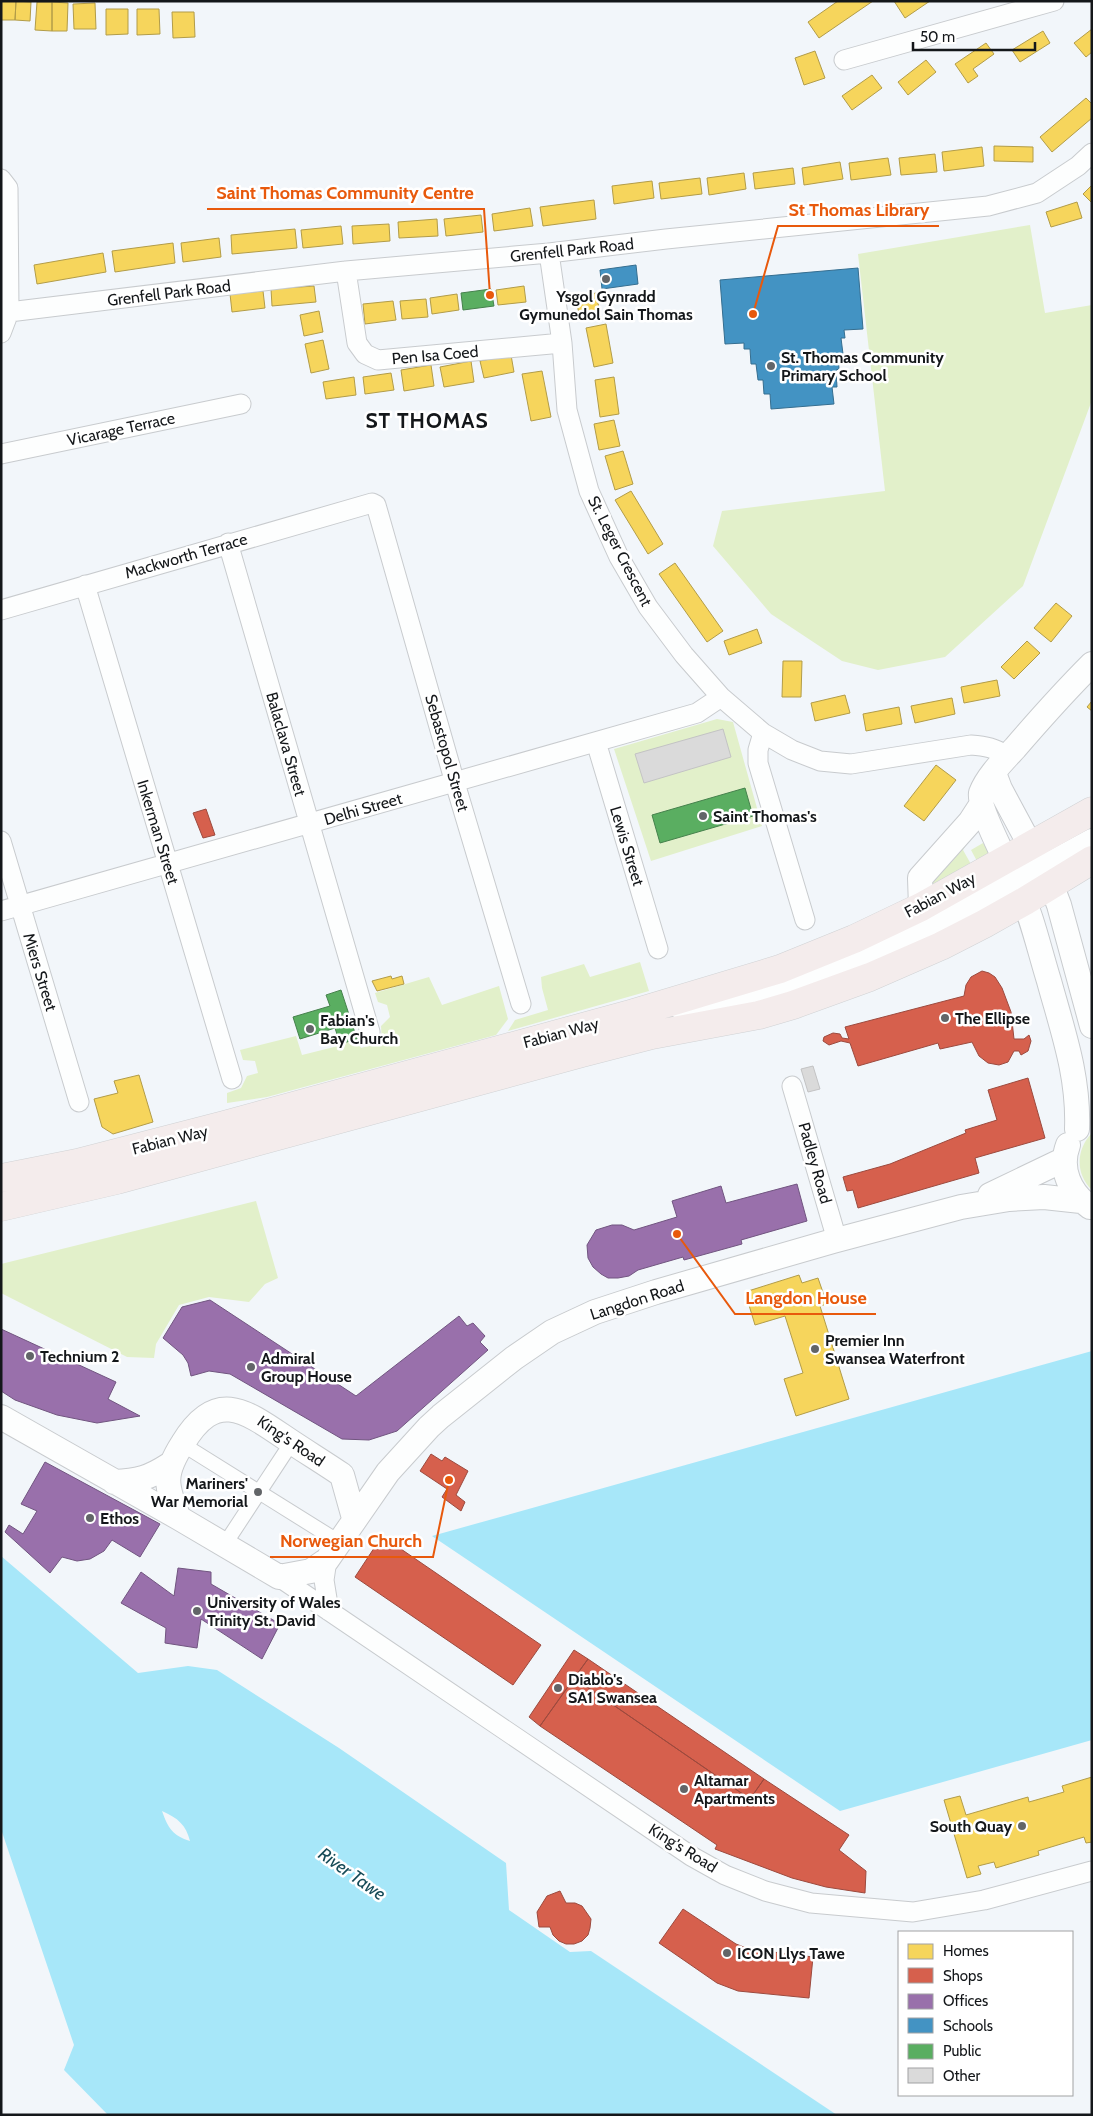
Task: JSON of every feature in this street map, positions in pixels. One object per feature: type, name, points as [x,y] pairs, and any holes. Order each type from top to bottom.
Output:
[{"type":"highway","name":"Fabian Way","points":[[1,1207],[117,1180],[582,1052],[759,1015],[793,1005],[870,977],[941,946],[1015,881],[1041,866],[1092,811]]},
{"type":"highway","name":"Fabian Way","points":[[1,1178],[148,1146],[634,1013],[780,969],[854,939],[921,907],[1015,881],[1041,866],[1092,860]]},
{"type":"street","points":[[844,60],[1054,1]]},
{"type":"street","name":"Grenfell Park Road","points":[[5,310],[346,271],[548,253],[988,206],[1037,193],[1078,166],[1092,154]]},
{"type":"street","points":[[1,179],[8,188],[5,310],[1,333]]},
{"type":"street","name":"St. Leger Crescent","points":[[548,253],[562,343],[567,410],[589,491],[620,556],[648,607],[684,655],[722,697],[763,733],[792,750],[820,761],[851,764],[971,746],[986,746],[998,750],[1001,764]]},
{"type":"street","name":"Pen Isa Coed","points":[[346,271],[357,343],[365,354],[378,360],[562,343]]},
{"type":"street","name":"Vicarage Terrace","points":[[1,454],[241,404]]},
{"type":"street","name":"Mackworth Terrace","points":[[1,610],[372,502]]},
{"type":"street","name":"Sebastopol Street","points":[[372,502],[376,505],[455,783],[522,1004]]},
{"type":"street","name":"Balaclava Street","points":[[228,543],[370,1032]]},
{"type":"street","name":"Inkerman Street","points":[[85,585],[232,1079]]},
{"type":"street","points":[[1086,1205],[1068,1182],[1065,1159],[1071,1138],[1085,1124],[1078,1111],[1074,1070],[1015,881],[981,805],[980,795],[986,782],[1001,764],[1060,696],[1092,664]]},
{"type":"street","name":"Delhi Street","points":[[1,911],[309,825],[697,713],[722,697]]},
{"type":"street","points":[[763,733],[758,750],[758,762],[805,920]]},
{"type":"street","name":"Lewis Street","points":[[596,742],[658,949]]},
{"type":"street","points":[[1001,764],[1000,789],[1041,866],[1059,905],[1092,1026]]},
{"type":"street","points":[[921,907],[920,878],[970,822],[981,805]]},
{"type":"street","name":"Miers Street","points":[[1,841],[79,1102]]},
{"type":"street","points":[[1041,866],[1092,841]]},
{"type":"street","points":[[634,1013],[694,1007],[757,995],[827,971],[890,945],[1015,881]]},
{"type":"street","name":"Padley Road","points":[[792,1086],[837,1240]]},
{"type":"street","name":"Langdon Road","points":[[961,1207],[1065,1159]]},
{"type":"street","name":"Langdon Road","points":[[354,1518],[388,1472],[429,1427],[514,1358],[552,1332],[595,1312],[625,1301],[837,1240],[961,1207],[1009,1199],[1044,1197],[1086,1205]]},
{"type":"street","name":"King's Road","points":[[179,1518],[168,1486],[170,1465],[194,1424],[216,1411],[228,1410],[251,1415],[342,1475],[354,1518]]},
{"type":"street","name":"King's Road","points":[[1,1417],[225,1544],[279,1577],[691,1856],[725,1875],[764,1891],[811,1903],[914,1912],[984,1900],[1092,1871]]},
{"type":"street","points":[[225,1544],[292,1442]]},
{"type":"street","points":[[182,1444],[259,1493],[333,1551]]},
{"type":"street","points":[[114,1482],[135,1482],[153,1476],[170,1465]]},
{"type":"street","points":[[342,1475],[367,1476],[388,1472]]},
{"type":"street","points":[[329,1611],[324,1580],[333,1551],[354,1518]]},
{"type":"street","points":[[279,1577],[311,1571],[333,1551]]},
{"type":"green space","points":[[1030,225],[1045,313],[1092,305],[1092,400],[1023,586],[945,657],[878,670],[842,661],[771,614],[713,546],[722,511],[885,491],[858,254]]},
{"type":"green space","points":[[717,719],[733,722],[762,826],[651,861],[614,749]]},
{"type":"green space","points":[[974,830],[963,850],[972,866],[933,889],[925,880]]},
{"type":"green space","points":[[983,843],[985,846],[990,844],[991,853],[978,863],[971,850]]},
{"type":"green space","points":[[640,962],[649,991],[508,1031],[515,1020],[548,1010],[541,977],[584,964],[590,977]]},
{"type":"green space","points":[[429,977],[442,1005],[499,986],[508,1019],[496,1035],[267,1097],[227,1103],[227,1093],[241,1088],[247,1076],[258,1073],[255,1061],[243,1060],[240,1050],[296,1036],[302,1055],[342,1045],[342,1041],[357,1039],[361,1048],[382,1042],[381,1026],[390,1017],[387,1005],[378,1002],[375,993]]},
{"type":"green space","points":[[1092,1133],[1092,1190],[1086,1184],[1080,1169],[1080,1154]]},
{"type":"green space","points":[[256,1201],[278,1278],[265,1284],[249,1302],[209,1297],[179,1305],[156,1344],[154,1358],[127,1357],[1,1293],[1,1264]]},
{"type":"water","points":[[1092,1351],[1092,1740],[840,1811],[432,1536]]},
{"type":"water","name":"River Tawe","points":[[1,1556],[138,1673],[188,1666],[217,1670],[339,1748],[506,1863],[509,1910],[570,1952],[591,1951],[837,2115],[108,2115],[64,2070],[74,2045],[1,1829]],"holes":[[[162,1811],[184,1826],[190,1841],[175,1834]]]},
{"type":"building: Homes","points":[[1,1],[16,1],[15,20],[1,20]]},
{"type":"building: Homes","points":[[16,1],[31,2],[30,21],[15,20]]},
{"type":"building: Homes","points":[[838,1],[873,1],[819,38],[808,22]]},
{"type":"building: Homes","points":[[894,1],[930,1],[905,18]]},
{"type":"building: Homes","points":[[37,2],[52,2],[52,31],[35,30]]},
{"type":"building: Homes","points":[[52,2],[68,3],[67,31],[52,31]]},
{"type":"building: Homes","points":[[95,3],[96,29],[74,29],[73,4]]},
{"type":"building: Homes","points":[[106,9],[128,9],[128,34],[106,35]]},
{"type":"building: Homes","points":[[137,9],[159,9],[160,34],[137,35]]},
{"type":"building: Homes","points":[[172,12],[194,12],[195,37],[173,38]]},
{"type":"building: Homes","points":[[1092,29],[1092,52],[1086,57],[1074,43]]},
{"type":"building: Homes","points":[[1043,31],[1050,43],[1020,62],[1012,50]]},
{"type":"building: Homes","points":[[986,43],[994,54],[973,69],[978,76],[968,83],[955,64]]},
{"type":"building: Homes","points":[[815,51],[825,78],[804,85],[795,58]]},
{"type":"building: Homes","points":[[926,60],[936,72],[908,95],[898,82]]},
{"type":"building: Homes","points":[[872,75],[882,88],[852,110],[842,96]]},
{"type":"building: Homes","points":[[1086,98],[1092,104],[1092,118],[1052,152],[1040,137]]},
{"type":"building: Homes","points":[[994,146],[1033,147],[1033,162],[994,161]]},
{"type":"building: Homes","points":[[982,147],[984,166],[944,171],[942,152]]},
{"type":"building: Homes","points":[[935,154],[937,172],[901,175],[899,158]]},
{"type":"building: Homes","points":[[888,158],[891,175],[851,180],[849,163]]},
{"type":"building: Homes","points":[[840,162],[843,179],[804,185],[802,168]]},
{"type":"building: Homes","points":[[793,168],[795,184],[755,189],[753,173]]},
{"type":"building: Homes","points":[[744,173],[746,189],[709,195],[707,178]]},
{"type":"building: Homes","points":[[700,178],[702,194],[661,199],[659,183]]},
{"type":"building: Homes","points":[[652,181],[654,198],[614,204],[612,186]]},
{"type":"building: Homes","points":[[1092,185],[1092,203],[1083,194]]},
{"type":"building: Homes","points":[[594,200],[596,219],[543,226],[540,207]]},
{"type":"building: Homes","points":[[1077,202],[1082,218],[1051,227],[1046,212]]},
{"type":"building: Homes","points":[[530,208],[533,226],[494,231],[492,214]]},
{"type":"building: Homes","points":[[481,215],[483,232],[446,236],[444,219]]},
{"type":"building: Homes","points":[[437,219],[438,236],[399,238],[398,222]]},
{"type":"building: Homes","points":[[389,224],[390,241],[353,244],[352,226]]},
{"type":"building: Homes","points":[[341,226],[343,244],[303,248],[301,230]]},
{"type":"building: Homes","points":[[295,229],[297,248],[232,254],[231,235]]},
{"type":"building: Homes","points":[[219,238],[221,257],[183,262],[181,243]]},
{"type":"building: Homes","points":[[173,243],[175,263],[115,272],[112,251]]},
{"type":"building: Homes","points":[[103,253],[106,272],[37,284],[34,265]]},
{"type":"building: Homes","points":[[314,286],[316,302],[272,306],[271,289]]},
{"type":"building: Homes","points":[[524,286],[526,302],[498,305],[496,290]]},
{"type":"building: Homes","points":[[263,291],[265,308],[232,312],[230,294]]},
{"type":"building: Homes","points":[[596,293],[601,318],[580,321],[576,297]]},
{"type":"building: Homes","points":[[457,294],[459,310],[432,314],[430,298]]},
{"type":"building: Homes","points":[[426,299],[428,317],[402,319],[400,301]]},
{"type":"building: Homes","points":[[393,301],[396,320],[365,324],[363,304]]},
{"type":"building: Homes","points":[[319,311],[323,332],[304,336],[300,315]]},
{"type":"building: Homes","points":[[606,324],[613,363],[594,367],[586,328]]},
{"type":"building: Homes","points":[[323,340],[329,369],[311,373],[305,344]]},
{"type":"building: Homes","points":[[511,355],[514,372],[484,378],[480,361]]},
{"type":"building: Homes","points":[[471,361],[474,382],[444,387],[440,367]]},
{"type":"building: Homes","points":[[431,365],[434,386],[404,391],[401,370]]},
{"type":"building: Homes","points":[[542,371],[551,417],[531,421],[522,374]]},
{"type":"building: Homes","points":[[391,373],[394,390],[365,394],[363,377]]},
{"type":"building: Homes","points":[[354,377],[356,395],[326,399],[323,382]]},
{"type":"building: Homes","points":[[614,377],[619,414],[600,417],[595,380]]},
{"type":"building: Homes","points":[[614,420],[620,446],[599,450],[594,424]]},
{"type":"building: Homes","points":[[623,451],[633,484],[615,490],[605,456]]},
{"type":"building: Homes","points":[[631,491],[663,544],[648,554],[615,500]]},
{"type":"building: Homes","points":[[675,563],[723,631],[707,642],[659,574]]},
{"type":"building: Homes","points":[[1056,603],[1072,616],[1051,642],[1034,628]]},
{"type":"building: Homes","points":[[757,629],[762,643],[729,655],[724,641]]},
{"type":"building: Homes","points":[[1027,641],[1040,653],[1014,679],[1001,667]]},
{"type":"building: Homes","points":[[783,661],[802,661],[801,697],[782,697]]},
{"type":"building: Homes","points":[[997,680],[1000,696],[964,703],[961,687]]},
{"type":"building: Homes","points":[[845,695],[850,713],[815,721],[811,703]]},
{"type":"building: Homes","points":[[952,698],[955,714],[915,723],[911,706]]},
{"type":"building: Homes","points":[[1092,701],[1092,711],[1087,707]]},
{"type":"building: Homes","points":[[899,707],[902,724],[866,731],[863,714]]},
{"type":"building: Homes","points":[[936,765],[956,780],[924,821],[904,806]]},
{"type":"building: Homes","points":[[391,976],[392,979],[402,976],[404,984],[377,991],[372,981]]},
{"type":"building: Homes","points":[[139,1075],[153,1122],[113,1134],[102,1127],[94,1099],[118,1093],[114,1081]]},
{"type":"building: Homes","name":"Premier Inn Swansea Waterfront","points":[[799,1275],[802,1283],[818,1278],[827,1304],[820,1306],[849,1399],[796,1416],[784,1379],[803,1373],[785,1316],[755,1325],[745,1292]]},
{"type":"building: Homes","name":"South Quay","points":[[1092,1777],[1092,1842],[1086,1843],[1084,1837],[1038,1851],[1039,1855],[996,1868],[994,1862],[978,1866],[981,1874],[967,1878],[944,1800],[960,1796],[966,1815],[1028,1797],[1029,1802],[1064,1792],[1062,1786]]},
{"type":"building: Shops","points":[[206,809],[215,835],[203,838],[193,813]]},
{"type":"building: Shops","name":"The Ellipse","points":[[982,971],[995,977],[1002,988],[1011,1012],[1014,1039],[1024,1039],[1029,1035],[1031,1041],[1028,1051],[1021,1055],[1019,1051],[1014,1051],[1008,1062],[999,1065],[988,1063],[979,1056],[972,1042],[940,1049],[938,1043],[858,1066],[850,1043],[841,1041],[829,1045],[823,1041],[824,1037],[833,1033],[840,1034],[842,1038],[849,1039],[845,1027],[964,996],[966,985],[971,977]]},
{"type":"building: Shops","points":[[1028,1078],[1045,1138],[975,1158],[979,1173],[858,1208],[853,1190],[847,1191],[843,1177],[890,1164],[966,1133],[965,1130],[997,1120],[988,1090]]},
{"type":"building: Shops","points":[[431,1454],[442,1461],[445,1457],[468,1471],[456,1495],[465,1502],[461,1511],[442,1497],[447,1489],[420,1471]]},
{"type":"building: Shops","points":[[382,1536],[541,1645],[513,1685],[355,1577]]},
{"type":"building: Shops","name":"Diablo's SA1 Swansea","points":[[574,1650],[588,1659],[540,1726],[529,1717]]},
{"type":"building: Shops","points":[[588,1659],[764,1779],[750,1799],[574,1678]]},
{"type":"building: Shops","name":"Altamar Apartments","points":[[574,1678],[750,1799],[764,1779],[849,1835],[839,1850],[866,1871],[865,1893],[826,1887],[792,1878],[715,1849],[717,1845],[540,1726]]},
{"type":"building: Shops","points":[[560,1891],[566,1903],[575,1903],[582,1906],[591,1919],[588,1935],[582,1941],[574,1944],[566,1944],[559,1941],[553,1935],[550,1927],[539,1927],[537,1912],[547,1896]]},
{"type":"building: Shops","name":"ICON Llys Tawe","points":[[683,1909],[736,1944],[749,1949],[813,1957],[809,1998],[738,1991],[717,1983],[659,1943]]},
{"type":"building: Offices","points":[[797,1184],[807,1221],[741,1240],[742,1244],[684,1260],[683,1257],[618,1278],[608,1278],[601,1274],[593,1267],[588,1258],[587,1245],[596,1230],[612,1225],[622,1225],[634,1230],[677,1217],[672,1201],[721,1186],[726,1203]]},
{"type":"building: Offices","name":"Admiral Group House","points":[[210,1300],[356,1396],[459,1316],[467,1326],[473,1323],[485,1336],[480,1342],[488,1350],[397,1431],[369,1440],[342,1439],[230,1374],[209,1371],[191,1376],[188,1363],[183,1355],[163,1338],[182,1307]]},
{"type":"building: Offices","name":"Technium 2","points":[[1,1329],[116,1382],[108,1399],[140,1416],[97,1423],[57,1415],[15,1400],[1,1391]]},
{"type":"building: Offices","name":"Ethos","points":[[45,1462],[160,1524],[140,1557],[112,1540],[104,1551],[90,1559],[77,1561],[62,1557],[50,1573],[5,1532],[9,1525],[23,1534],[37,1511],[21,1504]]},
{"type":"building: Offices","name":"University of Wales Trinity St. David","points":[[178,1568],[211,1572],[211,1584],[280,1624],[262,1659],[201,1619],[197,1648],[165,1643],[166,1628],[121,1603],[141,1572],[174,1596]]},
{"type":"building: Schools","points":[[636,265],[638,284],[602,289],[600,270]]},
{"type":"building: Schools","points":[[858,268],[863,329],[844,330],[845,338],[841,338],[843,354],[838,354],[839,369],[836,370],[837,387],[832,387],[834,404],[771,409],[770,394],[764,394],[763,380],[758,380],[756,364],[751,364],[750,349],[744,349],[744,343],[725,344],[720,280]]},
{"type":"building: Public","points":[[491,289],[494,306],[463,310],[461,293]]},
{"type":"building: Public","name":"Saint Thomas's","points":[[745,788],[753,816],[660,843],[652,815]]},
{"type":"building: Public","points":[[341,990],[357,1039],[340,1044],[335,1028],[300,1039],[293,1017],[330,1006],[326,995]]},
{"type":"building: Other","points":[[723,729],[731,757],[644,783],[635,754]]},
{"type":"building: Other","points":[[813,1066],[820,1089],[808,1092],[801,1069]]},
{"type":"place","name":"Ysgol Gynradd Gymunedol Sain Thomas","points":[[606,279]]},
{"type":"place","name":"Saint Thomas Community Centre","points":[[490,295]]},
{"type":"place","name":"St Thomas Library","points":[[753,314]]},
{"type":"place","name":"St. Thomas Community Primary School","points":[[771,366]]},
{"type":"place","name":"Saint Thomas's","points":[[703,816]]},
{"type":"place","name":"The Ellipse","points":[[945,1018]]},
{"type":"place","name":"Fabian's Bay Church","points":[[310,1029]]},
{"type":"place","name":"Langdon House","points":[[677,1234]]},
{"type":"place","name":"Premier Inn Swansea Waterfront","points":[[815,1349]]},
{"type":"place","name":"Technium 2","points":[[30,1356]]},
{"type":"place","name":"Admiral Group House","points":[[251,1367]]},
{"type":"place","name":"Norwegian Church","points":[[449,1480]]},
{"type":"place","name":"Mariners' War Memorial","points":[[258,1492]]},
{"type":"place","name":"Ethos","points":[[90,1518]]},
{"type":"place","name":"University of Wales Trinity St. David","points":[[197,1611]]},
{"type":"place","name":"Diablo's SA1 Swansea","points":[[558,1688]]},
{"type":"place","name":"Altamar Apartments","points":[[684,1789]]},
{"type":"place","name":"South Quay","points":[[1022,1826]]},
{"type":"place","name":"ICON Llys Tawe","points":[[727,1953]]},
{"type":"district","name":"ST THOMAS","points":[[427,420]]}]
